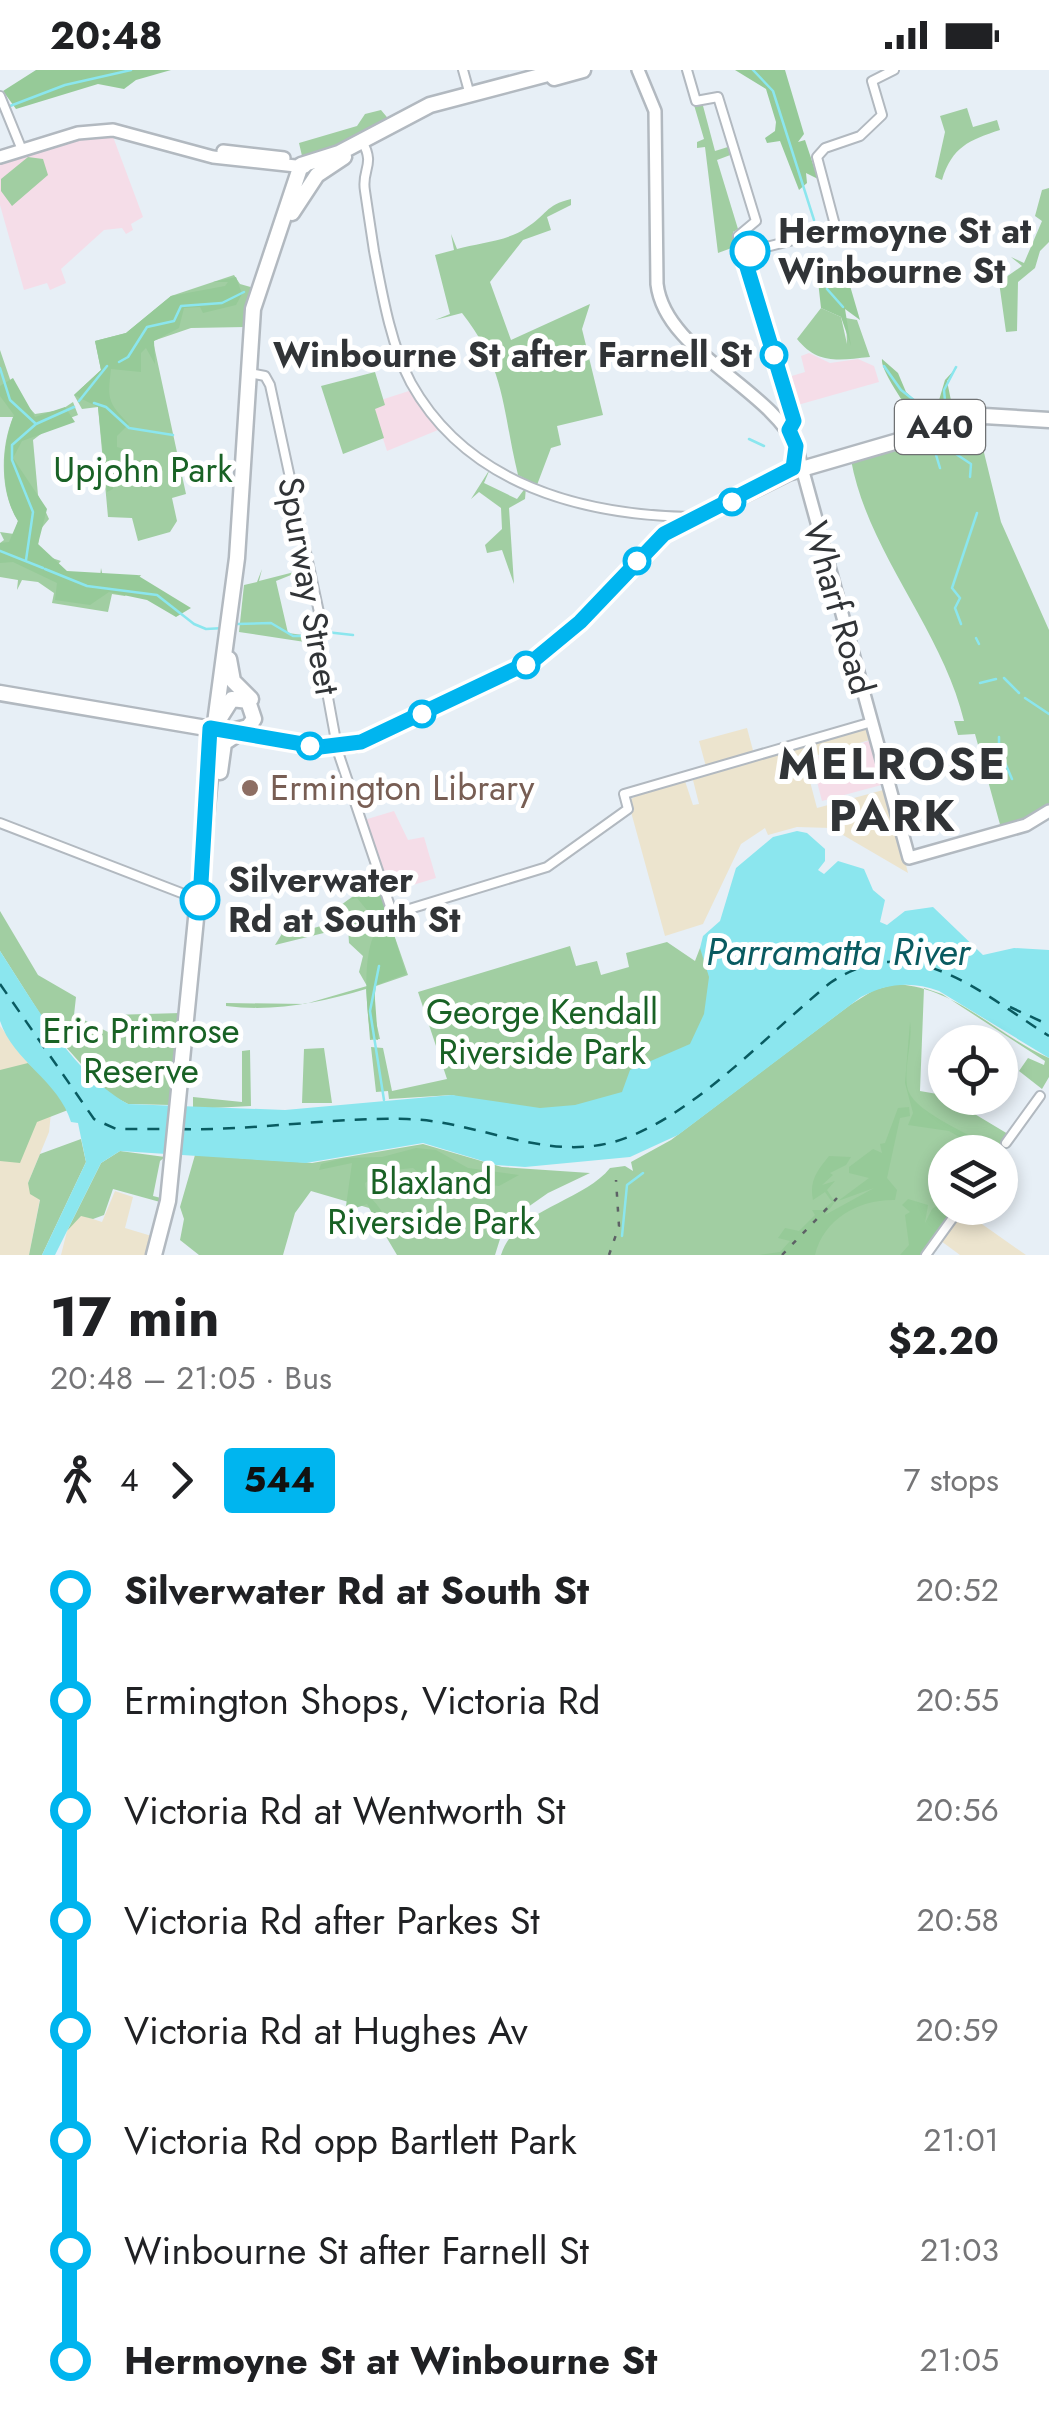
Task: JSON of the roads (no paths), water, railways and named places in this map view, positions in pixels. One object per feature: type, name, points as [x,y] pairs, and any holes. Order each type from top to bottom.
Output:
[{"type":"highway","points":[[471,97],[563,70]]},
{"type":"highway","points":[[288,218],[304,189],[338,160],[427,106],[584,70]]},
{"type":"highway","points":[[298,166],[364,144]]},
{"type":"highway","points":[[181,1097],[191,1023],[202,1012],[195,1005],[196,979],[214,731],[234,600],[257,306],[304,178],[298,166]]},
{"type":"highway","points":[[254,374],[254,300],[298,166]]},
{"type":"highway","name":"A40","points":[[0,694],[214,731],[256,733],[338,750],[358,747],[537,662],[578,626],[650,550],[800,462],[984,416],[1049,422]]},
{"type":"highway","name":"A40","points":[[338,750],[534,660],[580,622],[664,534],[672,519],[704,517]]},
{"type":"highway","points":[[650,550],[672,519]]},
{"type":"highway","points":[[226,655],[232,681],[256,708],[256,733]]},
{"type":"highway","points":[[157,1255],[170,1202],[200,900],[223,746],[211,719],[226,655]]},
{"type":"highway","points":[[220,692],[248,697]]},
{"type":"highway","name":"A40","points":[[0,694],[214,731]]},
{"type":"highway","points":[[109,711],[136,719]]},
{"type":"highway","points":[[170,1202],[172,1238]]},
{"type":"main road","points":[[638,72],[655,111],[662,304],[675,326],[789,430]]},
{"type":"main road","points":[[0,154],[84,132],[113,130],[213,157],[298,166],[338,160]]},
{"type":"main road","name":"Wharf Road","points":[[789,430],[909,858],[1026,825],[1049,811]]},
{"type":"street","points":[[463,70],[471,97]]},
{"type":"street","points":[[687,70],[696,101],[718,97],[756,221],[738,234],[794,421],[789,430]]},
{"type":"street","points":[[742,252],[836,230],[818,157],[825,148],[858,137],[882,115],[872,80],[894,70]]},
{"type":"street","points":[[0,96],[21,148]]},
{"type":"street","points":[[364,144],[370,162],[364,188],[374,250],[398,345],[409,380],[444,431],[468,452],[553,496],[606,512],[672,519]]},
{"type":"street","name":"Spurway Street","points":[[254,374],[272,396],[320,617],[320,654],[338,750],[392,913],[547,867],[628,809],[624,794],[872,722]]},
{"type":"street","points":[[0,823],[200,900]]},
{"type":"street","points":[[1012,1135],[1040,1096]]},
{"type":"street","points":[[926,1255],[948,1225]]},
{"type":"water","name":"Parramatta River","points":[[797,831],[807,833],[825,849],[825,861],[818,870],[824,874],[838,861],[864,869],[873,890],[885,900],[880,922],[887,925],[905,911],[933,907],[983,955],[1014,948],[1049,950],[1049,1058],[1018,1039],[1018,1025],[995,1025],[939,991],[890,986],[861,997],[678,1135],[630,1157],[525,1167],[496,1165],[423,1143],[306,1163],[120,1151],[101,1163],[55,1255],[42,1255],[86,1162],[78,1123],[71,1122],[57,1095],[15,1048],[0,1021],[0,951],[72,1056],[128,1104],[285,1110],[452,1095],[540,1108],[575,1105],[622,1092],[630,1070],[690,1044],[704,1014],[709,977],[700,948],[703,936],[720,921],[736,868],[773,837]]},
{"type":"waterway","points":[[10,106],[65,85],[131,70]]},
{"type":"waterway","points":[[753,70],[773,91],[814,220]]},
{"type":"waterway","points":[[827,289],[843,307]]},
{"type":"waterway","points":[[119,362],[128,357],[147,327],[174,321],[181,306],[222,303],[244,292]]},
{"type":"waterway","points":[[79,401],[107,366]]},
{"type":"waterway","points":[[884,366],[901,390],[924,408],[928,424]]},
{"type":"waterway","points":[[947,422],[944,390],[956,367]]},
{"type":"waterway","points":[[0,368],[10,400],[36,424],[12,445],[12,460],[33,512],[26,560]]},
{"type":"waterway","points":[[94,403],[106,407],[129,428],[173,435]]},
{"type":"waterway","points":[[36,424],[74,407]]},
{"type":"waterway","points":[[949,434],[956,454],[971,464],[970,477]]},
{"type":"waterway","points":[[749,439],[764,446]]},
{"type":"waterway","points":[[933,445],[940,468]]},
{"type":"waterway","points":[[961,624],[955,608],[960,598],[952,588],[977,513]]},
{"type":"waterway","points":[[0,551],[43,568]]},
{"type":"waterway","points":[[45,569],[87,586],[157,595],[194,624],[206,629],[224,628]]},
{"type":"waterway","points":[[236,624],[271,623],[293,636],[316,636]]},
{"type":"waterway","points":[[326,632],[353,635]]},
{"type":"waterway","points":[[976,638],[979,644]]},
{"type":"waterway","points":[[1004,678],[1019,693]]},
{"type":"waterway","points":[[980,683],[996,679]]},
{"type":"waterway","points":[[1025,698],[1049,714]]},
{"type":"waterway","points":[[999,737],[999,749],[1012,779]]},
{"type":"waterway","points":[[379,966],[370,1011],[384,1100]]},
{"type":"waterway","points":[[622,1236],[627,1185],[643,1173]]},
{"type":"railway","points":[[609,1255],[619,1226],[616,1180]]},
{"type":"railway","points":[[782,1255],[837,1198]]},
{"type":"place","name":"Hermoyne St at Winbourne St","points":[[750,251]]},
{"type":"place","name":"Winbourne St after Farnell St","points":[[774,355]]},
{"type":"place","name":"Ermington Library","points":[[250,788]]},
{"type":"place","name":"Silverwater Rd at South St","points":[[200,900]]},
{"type":"district","name":"MELROSE PARK","points":[[893,789]]},
{"type":"park label","name":"Upjohn Park","points":[[143,470]]},
{"type":"park label","name":"George Kendall Riverside Park","points":[[542,1032]]},
{"type":"park label","name":"Eric Primrose Reserve","points":[[141,1051]]},
{"type":"park label","name":"Blaxland Riverside Park","points":[[431,1202]]}]
